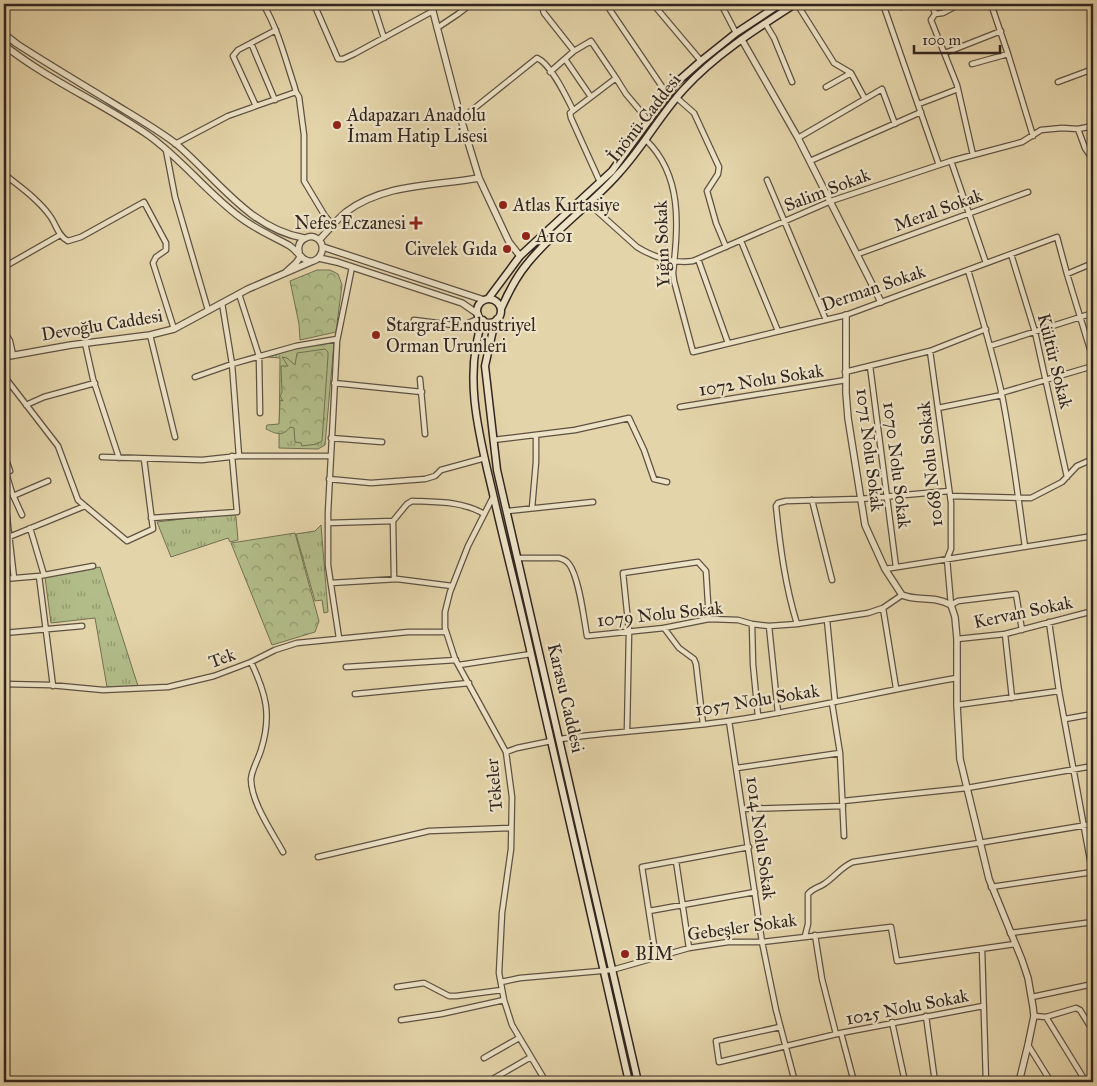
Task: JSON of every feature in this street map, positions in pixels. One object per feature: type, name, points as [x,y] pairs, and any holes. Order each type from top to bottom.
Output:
[{"type":"main road","name":"İnönü Caddesi","points":[[520,256],[600,182],[620,159],[667,94],[700,61],[773,6],[780,4]]},
{"type":"main road","name":"İnönü Caddesi","points":[[501,309],[509,292],[528,263],[540,249],[619,173],[646,140],[676,98],[701,71],[765,23],[796,4]]},
{"type":"main road","points":[[486,300],[498,303],[501,309],[497,320],[490,322],[480,317],[478,306],[486,300],[520,256]]},
{"type":"main road","name":"Karasu Caddesi","points":[[480,317],[473,364],[475,403],[485,458],[532,654],[629,1082]]},
{"type":"main road","name":"Karasu Caddesi","points":[[497,320],[485,366],[497,470],[638,1082]]},
{"type":"street","points":[[263,4],[276,30],[299,97],[304,135],[304,182],[325,216],[333,225]]},
{"type":"street","points":[[314,4],[338,59],[343,59],[433,11]]},
{"type":"street","points":[[373,4],[384,38]]},
{"type":"street","points":[[431,4],[461,119],[479,178],[509,242],[520,256]]},
{"type":"street","points":[[437,28],[470,4]]},
{"type":"street","points":[[541,4],[544,13],[574,50]]},
{"type":"street","points":[[606,4],[667,94]]},
{"type":"street","points":[[653,4],[700,61]]},
{"type":"street","points":[[721,4],[736,33]]},
{"type":"street","points":[[796,4],[834,62],[851,73],[865,99]]},
{"type":"street","points":[[883,4],[939,165]]},
{"type":"street","points":[[932,4],[935,14]]},
{"type":"street","points":[[960,4],[943,13],[935,14],[931,20],[958,89],[973,155]]},
{"type":"street","points":[[991,4],[1033,136]]},
{"type":"street","points":[[765,23],[774,38],[792,82]]},
{"type":"street","points":[[256,106],[234,56],[238,50],[276,30]]},
{"type":"street","points":[[945,53],[1000,32]]},
{"type":"street","points":[[4,34],[17,44],[146,123],[175,144],[246,210],[265,224],[294,237],[312,237],[319,240],[323,247],[323,252],[317,259]]},
{"type":"street","points":[[742,40],[798,138],[881,302]]},
{"type":"street","points":[[550,72],[574,50],[591,41],[626,94],[648,120]]},
{"type":"street","points":[[251,43],[275,100]]},
{"type":"street","points":[[4,45],[148,135],[240,218],[267,235],[291,246],[307,260],[317,259],[352,267],[462,303],[480,317],[461,326],[414,320]]},
{"type":"street","points":[[972,64],[1008,54]]},
{"type":"street","points":[[461,119],[537,58],[544,62],[573,110]]},
{"type":"street","points":[[565,59],[591,96]]},
{"type":"street","points":[[1058,82],[1093,69]]},
{"type":"street","points":[[826,86],[851,73]]},
{"type":"street","points":[[600,182],[570,113],[616,78]]},
{"type":"street","points":[[798,138],[882,89],[895,124]]},
{"type":"street","points":[[919,104],[958,89]]},
{"type":"street","points":[[175,144],[228,116],[296,92]]},
{"type":"street","points":[[676,98],[694,113],[719,167],[718,174],[707,191],[713,214],[726,247]]},
{"type":"street","points":[[810,161],[921,112]]},
{"type":"street","name":"Salim Sokak","points":[[588,204],[637,247],[652,255],[686,262],[698,259],[831,201],[939,165],[1022,142],[1041,130],[1051,128],[1078,129],[1093,126]]},
{"type":"street","points":[[1078,129],[1085,148],[1093,160]]},
{"type":"street","name":"Yığın Sokak","points":[[646,140],[658,153],[664,165],[670,178],[677,205],[678,222],[674,281],[693,352]]},
{"type":"street","points":[[166,150],[175,197],[208,310]]},
{"type":"street","points":[[952,161],[986,263]]},
{"type":"street","points":[[4,174],[34,197],[51,216],[60,235],[68,241],[74,240],[144,202],[166,243],[166,250],[156,257],[153,263],[174,328]]},
{"type":"street","points":[[319,240],[345,213],[385,192],[412,186],[479,178]]},
{"type":"street","points":[[767,180],[826,320]]},
{"type":"street","name":"Meral Sokak","points":[[858,254],[1028,192]]},
{"type":"street","points":[[4,267],[60,235]]},
{"type":"street","name":"Derman Sokak","points":[[693,352],[846,315],[1057,237],[1067,274]]},
{"type":"street","points":[[283,274],[296,264],[300,254],[299,244],[304,238]]},
{"type":"street","points":[[740,240],[778,331]]},
{"type":"street","points":[[323,247],[486,300]]},
{"type":"street","name":"Kültür Sokak","points":[[1011,254],[1035,332],[1067,477]]},
{"type":"street","name":"Devoğlu Caddesi","points":[[4,357],[85,343],[150,335],[174,328],[239,294],[317,259]]},
{"type":"street","points":[[698,259],[728,343]]},
{"type":"street","points":[[1093,263],[1067,274],[1093,359]]},
{"type":"street","points":[[339,638],[328,565],[329,479],[337,339],[352,267]]},
{"type":"street","points":[[968,270],[986,329],[1001,394],[1012,450],[1025,547]]},
{"type":"street","points":[[239,294],[259,356],[260,413]]},
{"type":"street","points":[[222,303],[232,364],[239,456]]},
{"type":"street","points":[[990,346],[1093,313]]},
{"type":"street","name":"1071 Nolu Sokak","points":[[846,315],[845,372],[848,418],[864,525],[886,569],[902,595]]},
{"type":"street","points":[[845,372],[930,351],[986,329]]},
{"type":"street","points":[[4,331],[10,342],[13,355]]},
{"type":"street","points":[[150,335],[175,437]]},
{"type":"street","points":[[195,377],[232,364],[296,346],[337,339]]},
{"type":"street","points":[[85,343],[95,383],[119,458]]},
{"type":"street","name":"1068 Nolu Sokak","points":[[930,351],[950,494],[951,549],[947,559],[951,605]]},
{"type":"street","name":"1070 Nolu Sokak","points":[[870,366],[896,567]]},
{"type":"street","points":[[938,408],[1001,394],[1093,366]]},
{"type":"street","points":[[4,376],[60,450],[78,500],[127,541],[153,529],[144,459]]},
{"type":"street","points":[[420,378],[425,434]]},
{"type":"street","name":"1072 Nolu Sokak","points":[[680,406],[846,380]]},
{"type":"street","points":[[26,405],[44,397],[95,383]]},
{"type":"street","points":[[334,383],[422,392]]},
{"type":"street","points":[[493,440],[575,430],[629,418],[644,450],[654,479],[667,482]]},
{"type":"street","points":[[532,508],[536,435]]},
{"type":"street","points":[[331,438],[382,442]]},
{"type":"street","points":[[4,454],[10,471],[5,473],[22,515]]},
{"type":"street","points":[[152,518],[236,512],[232,456]]},
{"type":"street","points":[[102,457],[202,460],[232,456],[330,456]]},
{"type":"street","points":[[329,479],[371,483],[419,480],[433,477],[441,470],[485,458]]},
{"type":"street","points":[[797,624],[786,579],[776,506],[778,503],[786,501],[950,494],[1031,498],[1054,487],[1077,466],[1093,459]]},
{"type":"street","points":[[13,496],[48,481]]},
{"type":"street","points":[[4,491],[14,578]]},
{"type":"street","name":"Tekeler","points":[[493,497],[452,586],[445,612],[446,632],[457,662],[506,752],[512,797],[511,849],[502,913],[499,973],[504,1000],[512,1025],[546,1082]]},
{"type":"street","points":[[812,500],[832,580]]},
{"type":"street","points":[[394,579],[393,521],[412,501],[472,507],[484,514]]},
{"type":"street","points":[[507,511],[592,502]]},
{"type":"street","points":[[9,537],[85,506]]},
{"type":"street","points":[[328,523],[393,521]]},
{"type":"street","points":[[30,528],[41,575],[53,686]]},
{"type":"street","points":[[886,569],[1093,536]]},
{"type":"street","name":"1079 Nolu Sokak","points":[[518,558],[559,558],[569,563],[575,578],[588,636],[664,628],[709,619],[738,620],[769,626],[797,624],[868,613],[883,608]]},
{"type":"street","points":[[627,731],[629,632],[623,573],[698,562],[706,571],[709,619]]},
{"type":"street","points":[[4,579],[93,566]]},
{"type":"street","points":[[330,583],[394,579],[452,586]]},
{"type":"street","points":[[951,605],[958,601],[1016,594],[1022,630]]},
{"type":"street","points":[[896,688],[883,608],[902,595],[915,598],[938,598],[951,605],[955,617],[957,640],[956,678],[960,759],[991,887],[1028,978],[1032,996],[1034,1016],[1019,1082]]},
{"type":"street","name":"Kervan Sokak","points":[[957,640],[1006,634],[1093,611]]},
{"type":"street","points":[[827,620],[840,753],[844,836]]},
{"type":"street","points":[[1049,622],[1059,691],[1093,876]]},
{"type":"street","points":[[752,624],[753,664],[758,716]]},
{"type":"street","points":[[4,633],[82,626]]},
{"type":"street","points":[[769,626],[778,713]]},
{"type":"street","points":[[664,628],[679,648],[694,659],[703,724]]},
{"type":"street","name":"Tek","points":[[4,684],[103,690],[168,687],[214,676],[251,662],[275,650],[297,643],[408,632],[446,632]]},
{"type":"street","points":[[1006,634],[1012,698]]},
{"type":"street","points":[[346,667],[457,662],[532,654]]},
{"type":"street","points":[[251,662],[261,684],[268,711],[267,725],[261,749],[252,774],[253,789],[256,800],[283,852]]},
{"type":"street","name":"1057 Nolu Sokak","points":[[560,739],[729,721],[956,678]]},
{"type":"street","points":[[355,694],[469,683]]},
{"type":"street","points":[[957,705],[1059,691]]},
{"type":"street","points":[[1065,718],[1093,714]]},
{"type":"street","name":"1014 Nolu Sokak","points":[[729,721],[762,942],[780,1027],[795,1082]]},
{"type":"street","points":[[506,752],[551,741]]},
{"type":"street","points":[[737,768],[840,753]]},
{"type":"street","points":[[743,809],[843,804],[967,788],[1093,766]]},
{"type":"street","name":"Gebeşler Sokak","points":[[501,982],[520,978],[612,970],[689,948],[728,942],[762,942],[805,936],[808,924],[808,894],[814,888],[824,884],[844,866],[853,862],[1093,824]]},
{"type":"street","points":[[318,857],[429,831],[510,828]]},
{"type":"street","points":[[656,958],[642,867],[748,846]]},
{"type":"street","points":[[676,860],[689,948]]},
{"type":"street","points":[[991,887],[1093,872]]},
{"type":"street","points":[[649,911],[755,892]]},
{"type":"street","points":[[1010,933],[1093,922]]},
{"type":"street","points":[[805,936],[891,927],[897,961],[1015,944]]},
{"type":"street","points":[[815,935],[822,979],[854,1082]]},
{"type":"street","points":[[982,949],[986,1082]]},
{"type":"street","points":[[397,987],[424,984],[448,996],[502,990]]},
{"type":"street","points":[[1032,996],[1093,984]]},
{"type":"street","points":[[401,1020],[441,1014],[504,1000]]},
{"type":"street","name":"1025 Nolu Sokak","points":[[780,1027],[716,1041],[720,1062],[892,1022],[983,1006]]},
{"type":"street","points":[[1034,1016],[1046,1018],[1076,1008],[1080,1010],[1093,1031]]},
{"type":"street","points":[[926,1016],[935,1082]]},
{"type":"street","points":[[1046,1018],[1086,1082]]},
{"type":"street","points":[[892,1022],[905,1082]]},
{"type":"street","points":[[484,1058],[519,1038]]},
{"type":"street","points":[[1028,1045],[1051,1082]]},
{"type":"street","points":[[492,1082],[491,1080],[505,1071],[531,1057]]},
{"type":"green space","points":[[317,270],[330,270],[338,274],[342,285],[336,332],[300,340],[299,324],[290,281]]},
{"type":"green space","points":[[330,341],[334,343],[325,445],[318,449],[279,448],[280,358],[267,357],[270,354]]},
{"type":"green space","points":[[325,349],[328,352],[328,356],[322,441],[317,444],[302,446],[301,443],[295,442],[294,428],[290,427],[285,432],[279,434],[266,429],[267,425],[279,424],[280,400],[283,401],[280,396],[282,392],[281,366],[288,366],[282,357],[287,358],[295,365],[297,353]]},
{"type":"green space","points":[[230,513],[236,517],[238,540],[230,542],[228,538],[171,557],[157,522]]},
{"type":"green space","points":[[321,525],[328,612],[324,613],[322,600],[315,601],[296,534],[315,531]]},
{"type":"green space","points":[[295,533],[319,621],[315,632],[272,645],[231,543]]},
{"type":"green space","points":[[100,567],[138,686],[107,687],[95,618],[51,623],[45,577]]},
{"type":"place","name":"Adapazarı Anadolu İmam Hatip Lisesi","points":[[337,125]]},
{"type":"place","name":"Atlas Kırtasiye","points":[[503,205]]},
{"type":"place","name":"Nefes Eczanesi","points":[[416,223]]},
{"type":"place","name":"A101","points":[[526,236]]},
{"type":"place","name":"Civelek Gıda","points":[[507,249]]},
{"type":"place","name":"Stargraf Endustriyel Orman Urunleri","points":[[376,335]]},
{"type":"place","name":"BİM","points":[[625,954]]}]
